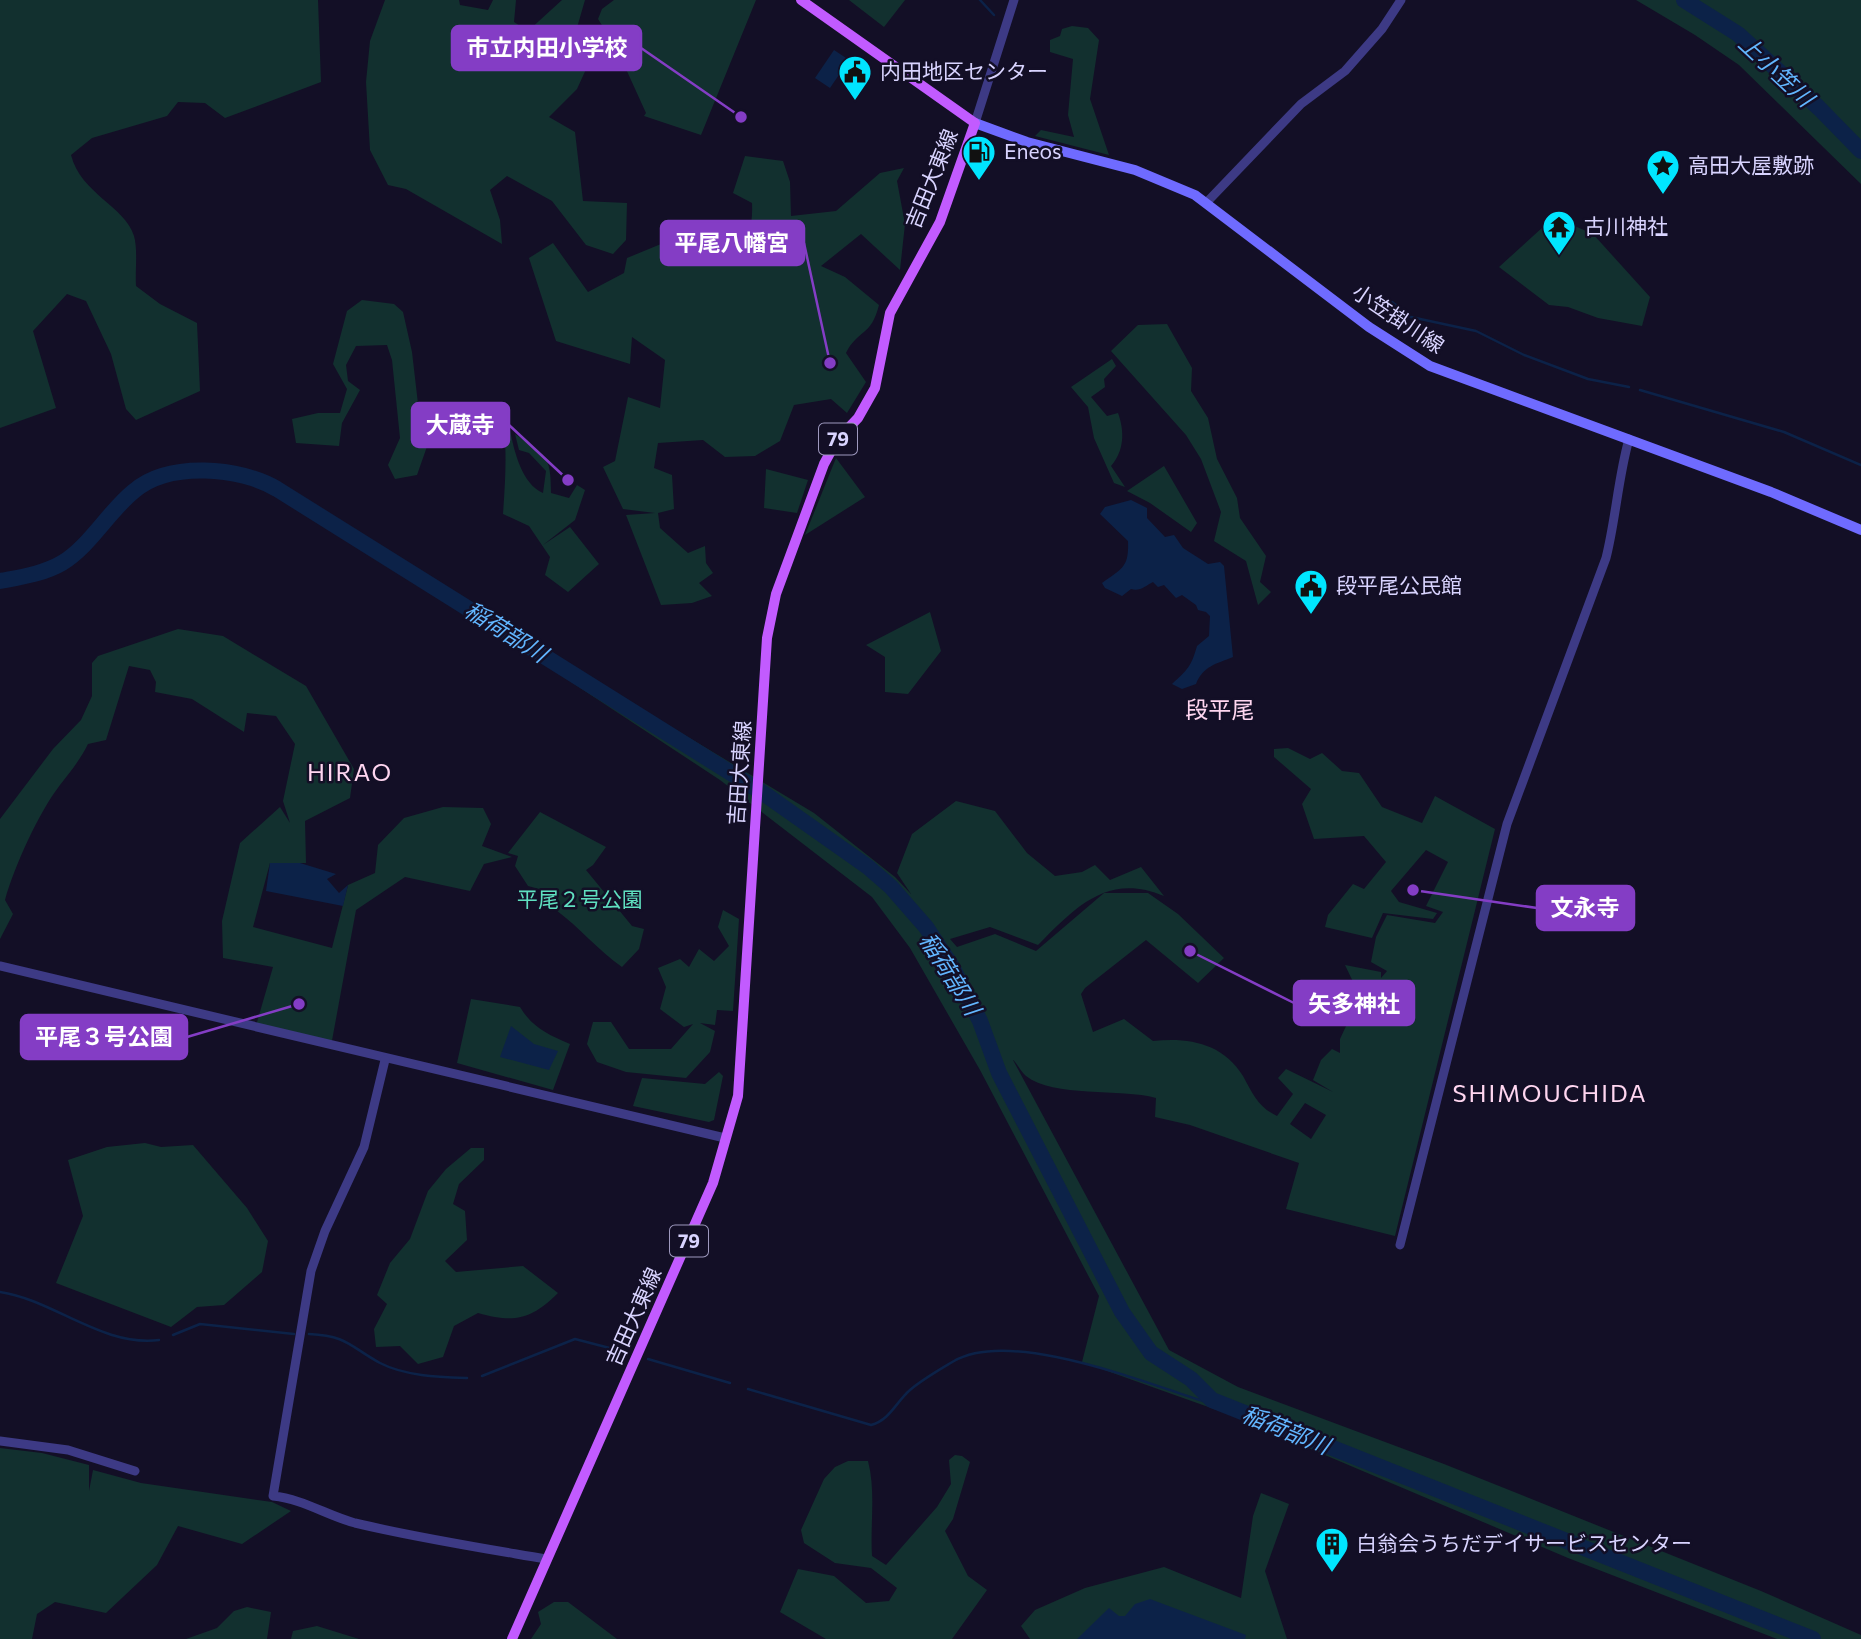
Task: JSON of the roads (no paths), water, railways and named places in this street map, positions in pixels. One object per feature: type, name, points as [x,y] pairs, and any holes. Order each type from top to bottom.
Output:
[{"type":"main road","name":"吉田大東線","points":[[512,1639],[713,1183],[738,1096],[756,814],[761,774],[767,638],[776,594],[824,464],[837,440],[858,418],[875,388],[891,313],[940,222],[975,122],[801,0]]},
{"type":"main road","name":"小笠掛川線","points":[[975,122],[1027,142],[1168,181],[1207,202],[1369,327],[1430,366],[1771,492],[1861,530]]},
{"type":"street","points":[[975,122],[1014,0]]},
{"type":"street","points":[[1207,202],[1301,104],[1345,71],[1382,29],[1401,0]]},
{"type":"street","points":[[1400,1245],[1507,824],[1606,558],[1617,515],[1621,468],[1629,439]]},
{"type":"street","points":[[0,967],[385,1060],[725,1138]]},
{"type":"street","points":[[385,1060],[364,1147],[325,1231],[311,1271],[274,1496],[293,1498],[330,1516],[369,1526],[546,1559]]},
{"type":"street","points":[[0,1441],[68,1450],[135,1471]]},
{"type":"water","points":[[834,50],[849,60],[830,88],[815,78]]},
{"type":"water","points":[[1131,500],[1147,508],[1147,518],[1165,537],[1174,535],[1183,548],[1208,564],[1220,562],[1224,566],[1233,657],[1211,666],[1202,673],[1196,684],[1182,689],[1172,684],[1188,667],[1197,646],[1209,636],[1210,616],[1198,610],[1196,605],[1182,595],[1176,598],[1164,585],[1158,587],[1153,582],[1140,589],[1131,589],[1122,596],[1105,588],[1102,583],[1126,562],[1128,541],[1100,514],[1105,507]]},
{"type":"water","points":[[270,863],[300,863],[336,874],[327,879],[339,893],[348,885],[343,906],[266,891]]},
{"type":"water","points":[[511,1026],[534,1044],[558,1051],[549,1070],[500,1057]]},
{"type":"water","points":[[1150,1599],[1246,1635],[1245,1639],[1077,1639],[1109,1608],[1119,1616],[1125,1616],[1135,1604]]},
{"type":"waterway","points":[[980,0],[994,15]]},
{"type":"waterway","name":"上小笠川","points":[[1684,0],[1738,34],[1819,108],[1861,151]]},
{"type":"waterway","points":[[1392,302],[1411,317],[1476,331],[1524,355],[1588,379],[1629,387]]},
{"type":"waterway","points":[[1640,390],[1784,432],[1861,465]]},
{"type":"waterway","name":"稲荷部川","points":[[0,581],[40,572],[62,563],[81,548],[134,491],[149,481],[166,475],[185,471],[225,472],[244,476],[277,489],[766,795],[868,867],[891,887],[926,927],[951,965],[980,1021],[999,1073],[1122,1312],[1151,1353],[1191,1379],[1212,1400],[1813,1639]]},
{"type":"waterway","points":[[0,1292],[40,1304],[118,1337],[159,1340]]},
{"type":"waterway","points":[[173,1335],[200,1324],[294,1334]]},
{"type":"waterway","points":[[309,1334],[332,1337],[348,1343],[380,1363],[400,1371],[467,1378]]},
{"type":"waterway","points":[[482,1376],[575,1339],[625,1352]]},
{"type":"waterway","points":[[748,1389],[871,1425],[888,1415],[915,1386],[954,1361],[979,1353],[1009,1351],[1043,1354],[1078,1362],[1206,1402],[1212,1400]]},
{"type":"waterway","points":[[648,1359],[730,1383]]},
{"type":"place","name":"内田地区センター","points":[[855,102]]},
{"type":"place","name":"市立内田小学校","points":[[741,117]]},
{"type":"place","name":"Eneos","points":[[979,182]]},
{"type":"place","name":"高田大屋敷跡","points":[[1663,196]]},
{"type":"place","name":"古川神社","points":[[1559,257]]},
{"type":"place","name":"平尾八幡宮","points":[[830,363]]},
{"type":"place","name":"大蔵寺","points":[[568,480]]},
{"type":"place","name":"段平尾公民館","points":[[1311,616]]},
{"type":"place","name":"文永寺","points":[[1413,890]]},
{"type":"place","name":"矢多神社","points":[[1190,951]]},
{"type":"place","name":"平尾３号公園","points":[[299,1004]]},
{"type":"place","name":"白翁会うちだデイサービスセンター","points":[[1332,1574]]},
{"type":"district","name":"段平尾","points":[[1220,710]]},
{"type":"district","name":"HIRAO","points":[[350,773]]},
{"type":"district","name":"SHIMOUCHIDA","points":[[1550,1094]]},
{"type":"park label","name":"平尾２号公園","points":[[580,900]]}]
